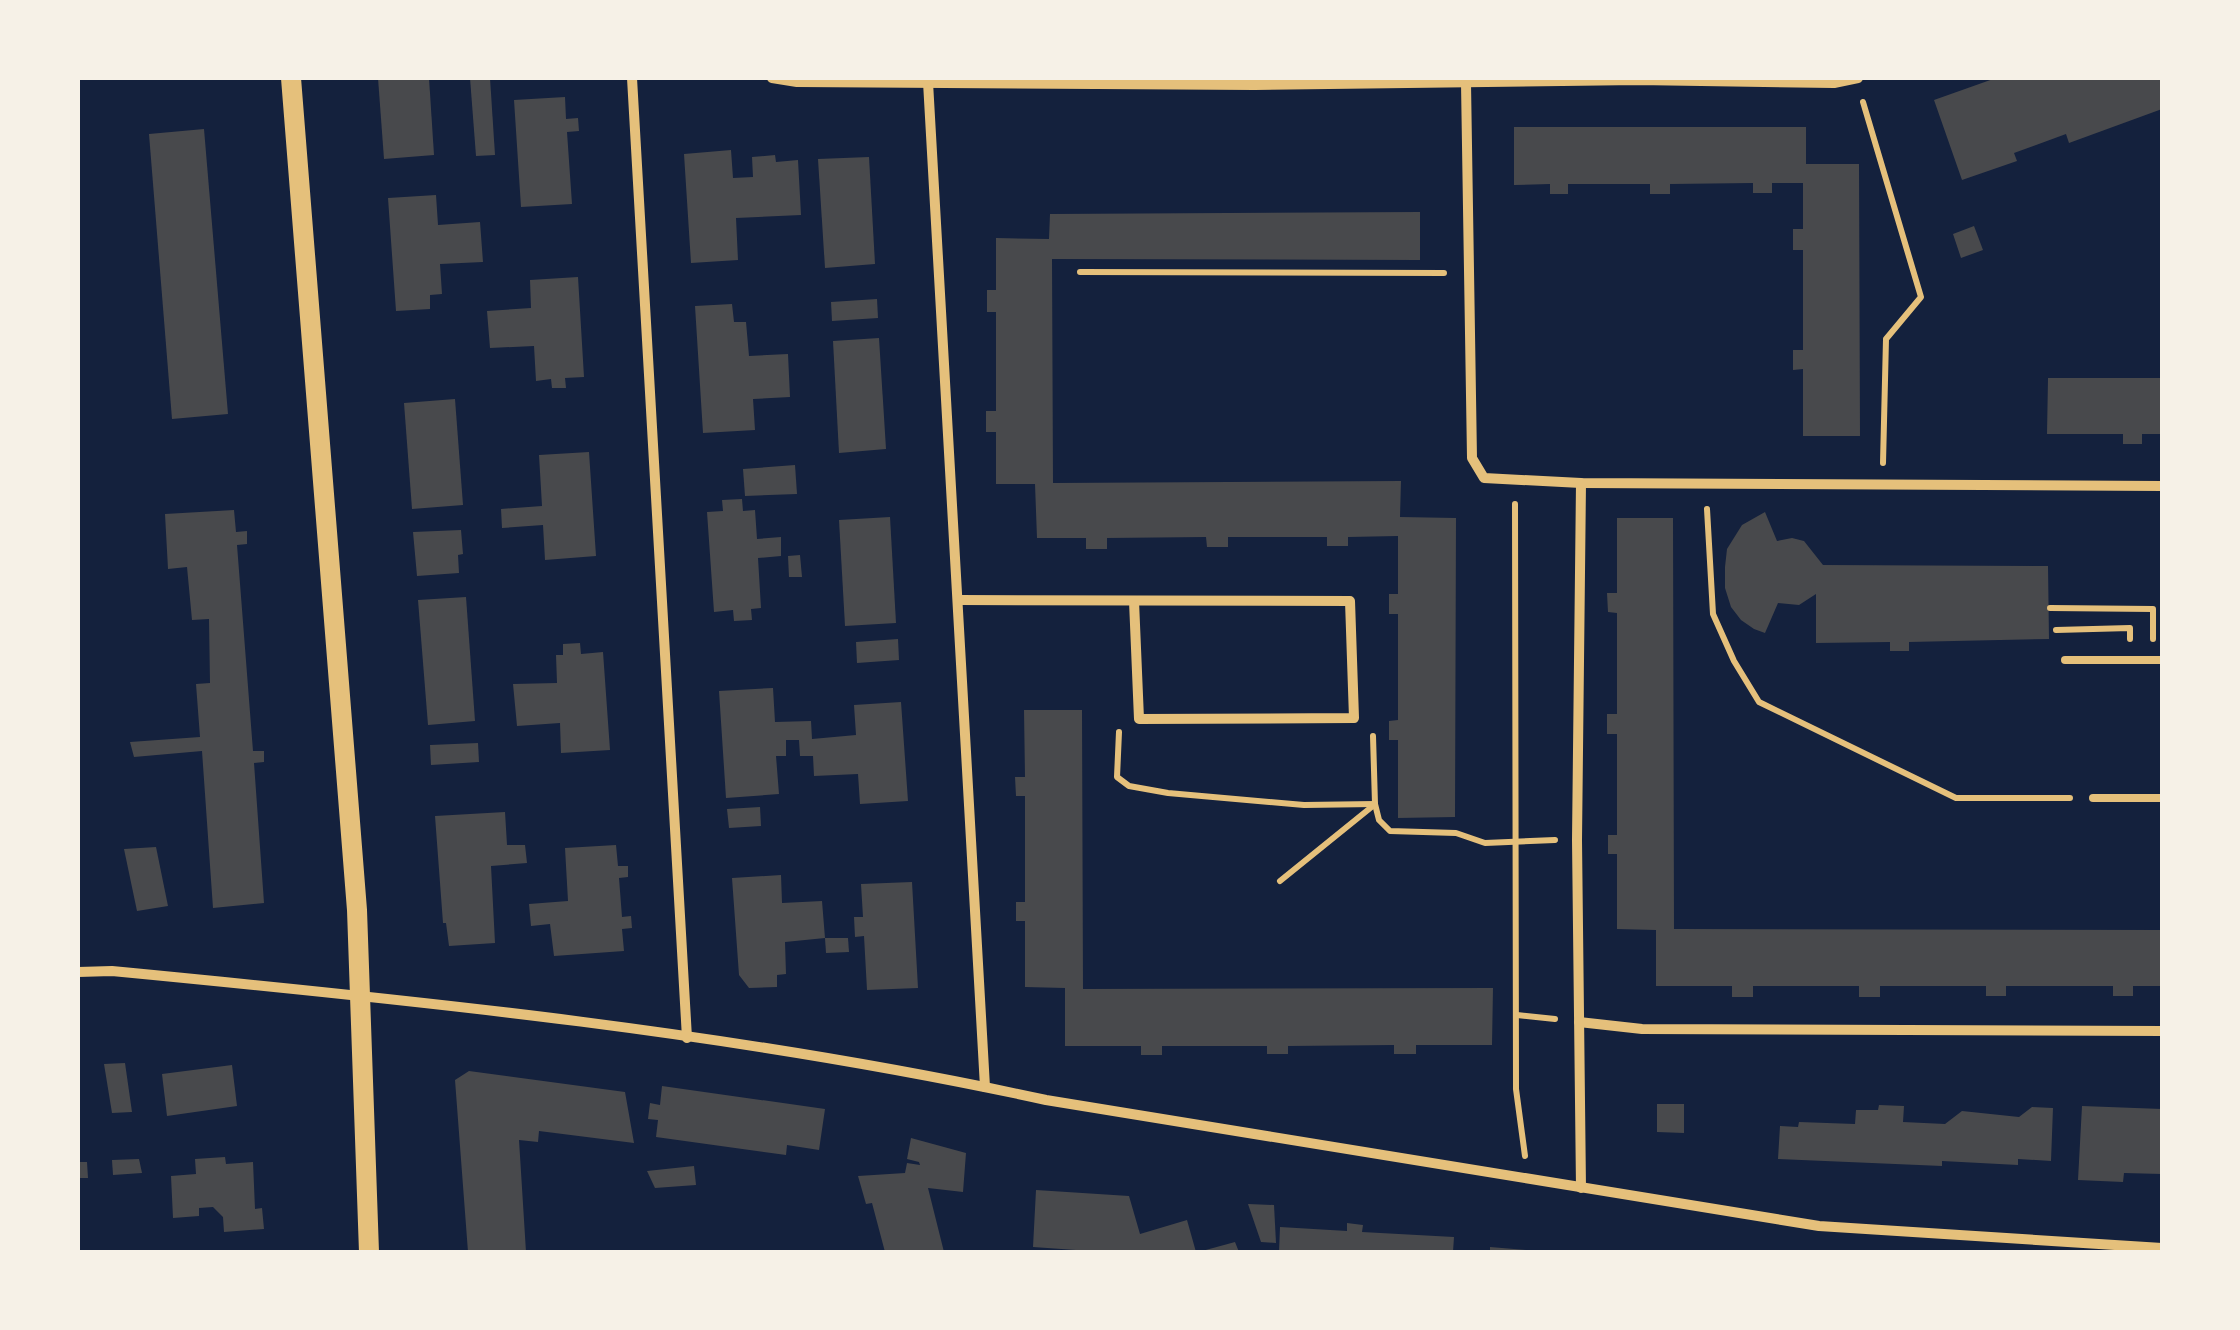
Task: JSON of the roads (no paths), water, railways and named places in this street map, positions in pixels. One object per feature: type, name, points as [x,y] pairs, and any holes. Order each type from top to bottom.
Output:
[{"type":"main road","points":[[291,78],[356,910],[369,1252]]},
{"type":"street","points":[[632,78],[687,1038]]},
{"type":"street","points":[[772,78],[797,82],[1255,85],[1564,80],[1834,83],[1857,78]]},
{"type":"street","points":[[928,82],[986,1087]]},
{"type":"street","points":[[1466,83],[1472,458],[1484,478],[1581,484],[2162,486]]},
{"type":"street","points":[[1581,484],[1581,1188]]},
{"type":"street","points":[[960,600],[1350,601],[1354,718],[1139,718],[1134,601]]},
{"type":"street","points":[[78,972],[112,970],[438,1003],[687,1038],[929,1074],[1046,1100],[1819,1226],[2162,1248]]},
{"type":"street","points":[[1579,1022],[1642,1029],[2162,1031]]},
{"type":"lane","points":[[2065,660],[2162,660]]},
{"type":"lane","points":[[2093,798],[2162,798]]}]
